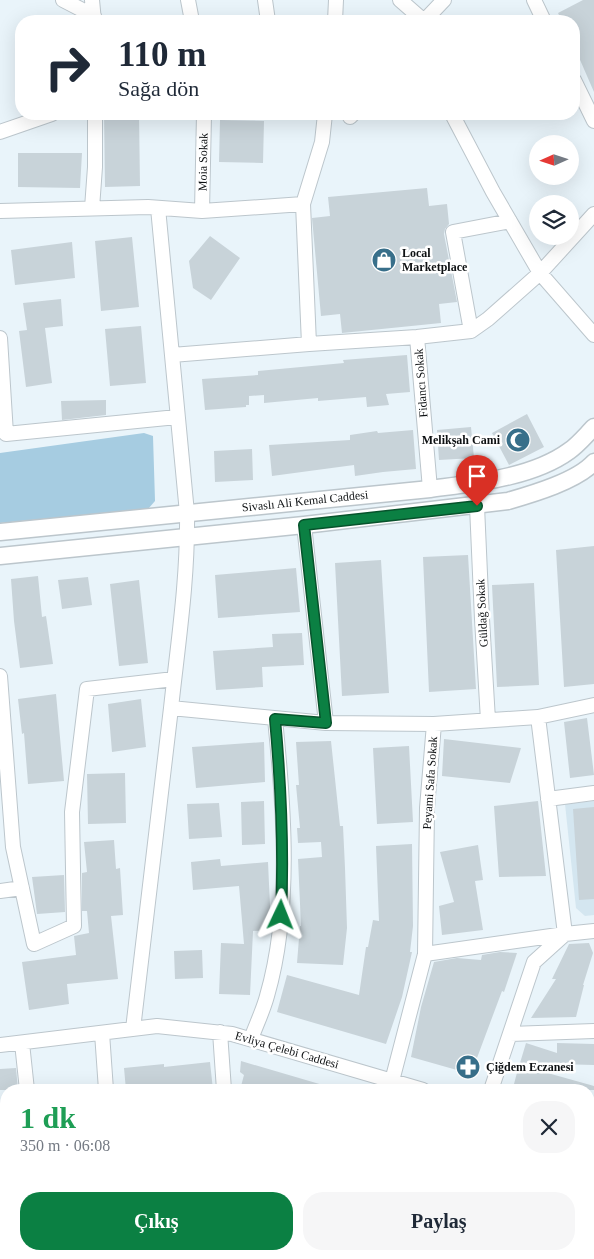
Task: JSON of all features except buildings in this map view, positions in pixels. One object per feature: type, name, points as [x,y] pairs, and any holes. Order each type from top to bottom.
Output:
[{"type":"main road","name":"Sivaslı Ali Kemal Caddesi","points":[[0,532],[430,489],[481,482],[533,470],[569,452],[594,428]]},
{"type":"main road","name":"Sivaslı Ali Kemal Caddesi","points":[[0,556],[477,506],[508,501],[539,492],[593,468]]},
{"type":"street","points":[[62,0],[89,15]]},
{"type":"street","points":[[92,0],[94,15]]},
{"type":"street","points":[[188,0],[191,15]]},
{"type":"street","points":[[264,0],[267,15]]},
{"type":"street","points":[[335,15],[336,0]]},
{"type":"street","points":[[400,0],[417,15]]},
{"type":"street","points":[[430,15],[444,0]]},
{"type":"street","points":[[534,0],[541,15]]},
{"type":"street","points":[[580,92],[594,121]]},
{"type":"street","points":[[0,132],[35,120]]},
{"type":"street","points":[[92,208],[95,167],[95,120]]},
{"type":"street","name":"Moia Sokak","points":[[202,211],[204,120]]},
{"type":"street","points":[[309,344],[303,204],[322,142],[324,120]]},
{"type":"street","points":[[455,120],[510,222],[540,273],[594,334]]},
{"type":"street","points":[[0,211],[92,208],[158,208],[202,211],[303,204]]},
{"type":"street","points":[[133,1029],[182,616],[187,536],[178,417],[158,208]]},
{"type":"street","points":[[172,355],[417,337],[472,331],[540,273],[594,214]]},
{"type":"street","points":[[472,331],[452,232],[510,222]]},
{"type":"street","name":"Fidancı Sokak","points":[[417,337],[430,489]]},
{"type":"street","points":[[0,338],[6,434],[178,417]]},
{"type":"street","name":"Güldağ Sokak","points":[[477,506],[488,720]]},
{"type":"street","points":[[304,525],[326,723]]},
{"type":"street","points":[[0,678],[13,847],[34,944],[74,926],[72,812],[87,689],[174,679]]},
{"type":"street","name":"Peyami Safa Sokak","points":[[392,1081],[425,954],[427,808],[434,724],[538,718],[594,705]]},
{"type":"street","points":[[171,708],[326,723],[434,724]]},
{"type":"street","points":[[538,718],[548,799],[560,939]]},
{"type":"street","points":[[251,1039],[267,997],[280,933],[283,858],[280,774],[275,719]]},
{"type":"street","points":[[548,799],[594,793]]},
{"type":"street","points":[[0,891],[22,888]]},
{"type":"street","points":[[425,954],[560,939],[594,931]]},
{"type":"street","points":[[493,1084],[534,962],[560,939]]},
{"type":"street","name":"Evliya Çelebi Caddesi","points":[[0,1046],[157,1026],[232,1034],[402,1084]]},
{"type":"street","points":[[510,1034],[594,1031]]},
{"type":"street","points":[[220,1032],[224,1084]]},
{"type":"street","points":[[102,1033],[106,1084]]},
{"type":"street","points":[[22,1043],[26,1084]]},
{"type":"shaded area","points":[[144,433],[153,436],[155,501],[148,509],[0,523],[0,453]]},
{"type":"shaded area","points":[[594,801],[594,915],[585,916],[576,908],[565,804]]},
{"type":"place","name":"Local Marketplace","points":[[384,260]]},
{"type":"place","name":"Melikşah Cami","points":[[518,440]]},
{"type":"place","name":"Çiğdem Eczanesi","points":[[468,1067]]},
{"type":"route","points":[[281,915],[283,841],[275,719],[326,723],[304,525],[477,506]]}]
